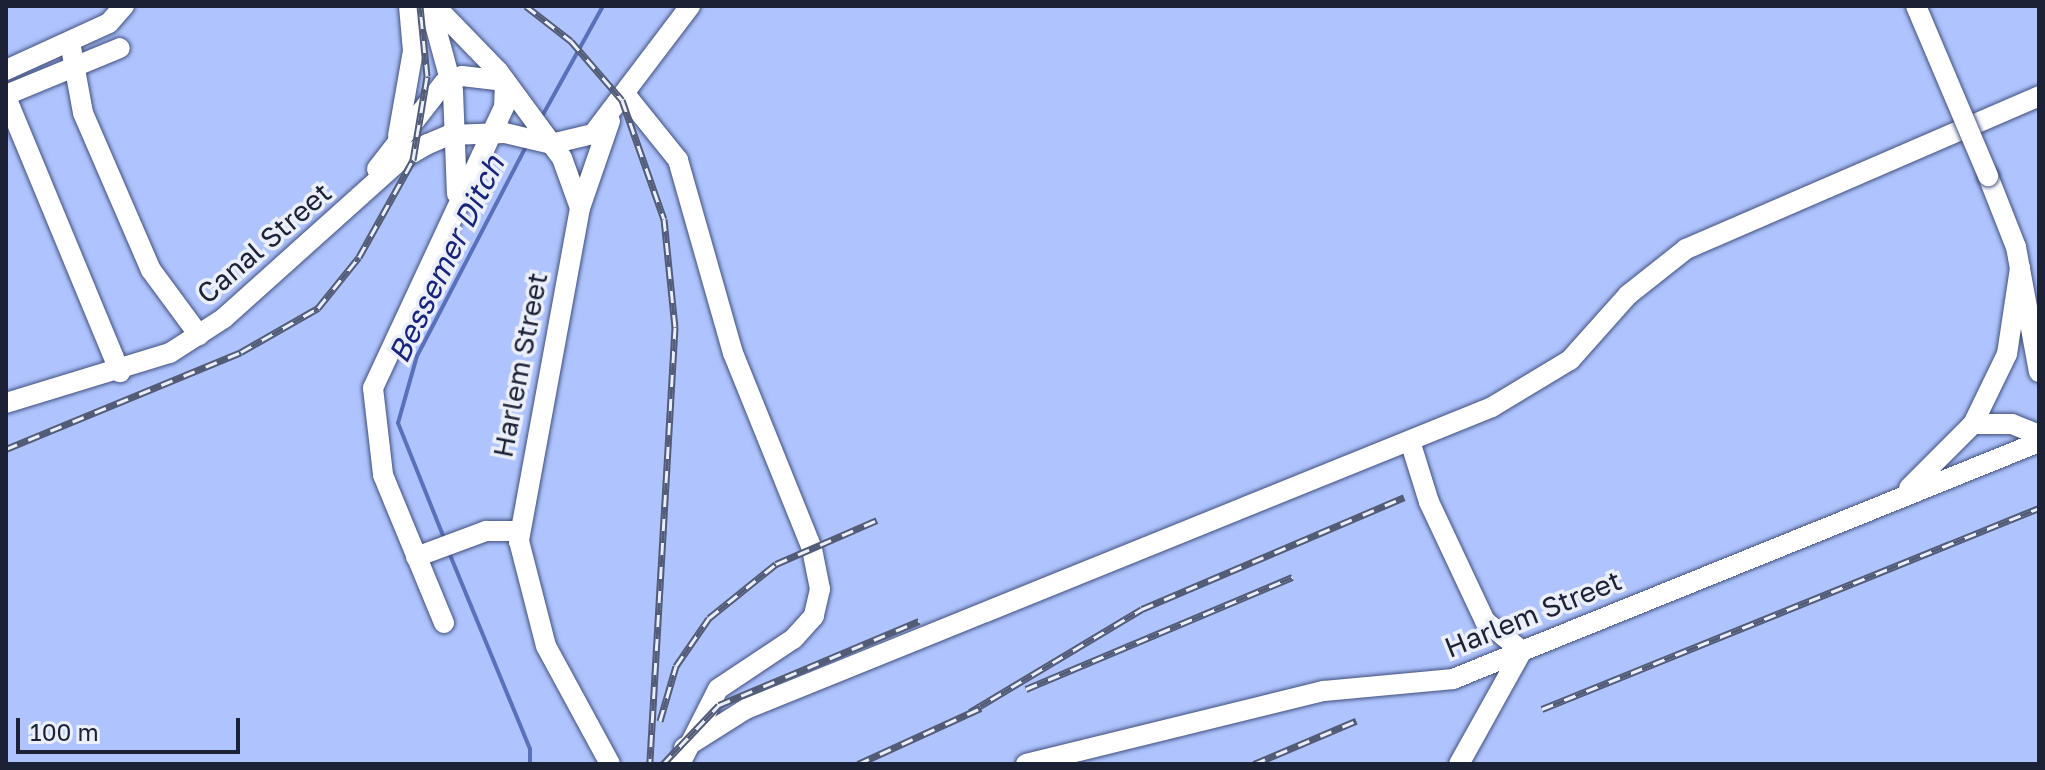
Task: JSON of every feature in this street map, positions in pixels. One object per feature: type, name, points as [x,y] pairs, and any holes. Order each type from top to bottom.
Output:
[{"type":"lane","points":[[6,70],[109,23],[124,6]]},
{"type":"lane","points":[[397,142],[413,51],[409,6]]},
{"type":"lane","points":[[433,6],[450,80],[457,135],[457,200]]},
{"type":"lane","points":[[433,6],[505,81],[551,144],[580,208]]},
{"type":"lane","points":[[551,144],[593,134],[613,113],[690,6]]},
{"type":"lane","points":[[1916,6],[1988,176],[2020,268],[2034,313],[2039,372]]},
{"type":"lane","points":[[413,51],[439,30],[461,32]]},
{"type":"lane","points":[[70,42],[83,113],[151,270],[199,335]]},
{"type":"lane","points":[[120,48],[6,96],[120,372]]},
{"type":"lane","points":[[450,80],[505,81]]},
{"type":"lane","points":[[354,201],[397,142],[450,80]]},
{"type":"lane","points":[[444,623],[383,475],[373,388],[457,200],[502,134],[505,81]]},
{"type":"lane","points":[[625,94],[678,160],[733,353],[812,549],[820,589],[814,616],[793,639],[718,689],[682,756]]},
{"type":"lane","points":[[682,756],[746,709],[1410,441],[1543,381],[1686,249],[2039,96]]},
{"type":"lane","name":"Harlem Street","points":[[610,764],[529,602],[519,531],[580,208],[613,113]]},
{"type":"lane","name":"Canal Street","points":[[6,403],[120,372],[199,335],[416,150],[457,135],[502,134],[551,144]]},
{"type":"lane","points":[[2007,354],[2020,268]]},
{"type":"lane","points":[[1897,498],[1973,424],[2007,354],[2034,313]]},
{"type":"lane","points":[[1973,424],[2012,424],[2039,435]]},
{"type":"lane","points":[[1410,441],[1429,502],[1485,621],[1522,651],[1459,764]]},
{"type":"lane","name":"Harlem Street","points":[[1026,764],[1324,691],[1453,679],[2039,442]]},
{"type":"lane","points":[[416,557],[468,536],[519,531]]},
{"type":"shaded area","points":[[6,6],[2039,6],[2039,764],[6,764]]},
{"type":"waterway","name":"Bessemer Ditch","points":[[540,120],[603,6]]},
{"type":"waterway","name":"Bessemer Ditch","points":[[444,538],[398,423],[417,356],[527,145]]},
{"type":"waterway","name":"Bessemer Ditch","points":[[448,550],[530,749],[530,764]]},
{"type":"railway","points":[[6,449],[241,352],[318,308],[359,257],[413,160],[427,76],[420,6]]},
{"type":"railway","points":[[526,6],[571,41],[622,100],[664,219],[675,327],[650,764]]},
{"type":"railway","points":[[970,712],[1142,609],[1404,497]]},
{"type":"railway","points":[[1542,709],[2039,508]]},
{"type":"railway","points":[[660,721],[676,666],[709,618],[776,564],[877,520]]},
{"type":"railway","points":[[1026,689],[1292,577]]},
{"type":"railway","points":[[663,764],[719,705],[919,621]]},
{"type":"railway","points":[[858,764],[981,708]]},
{"type":"railway","points":[[1254,764],[1356,721]]}]
